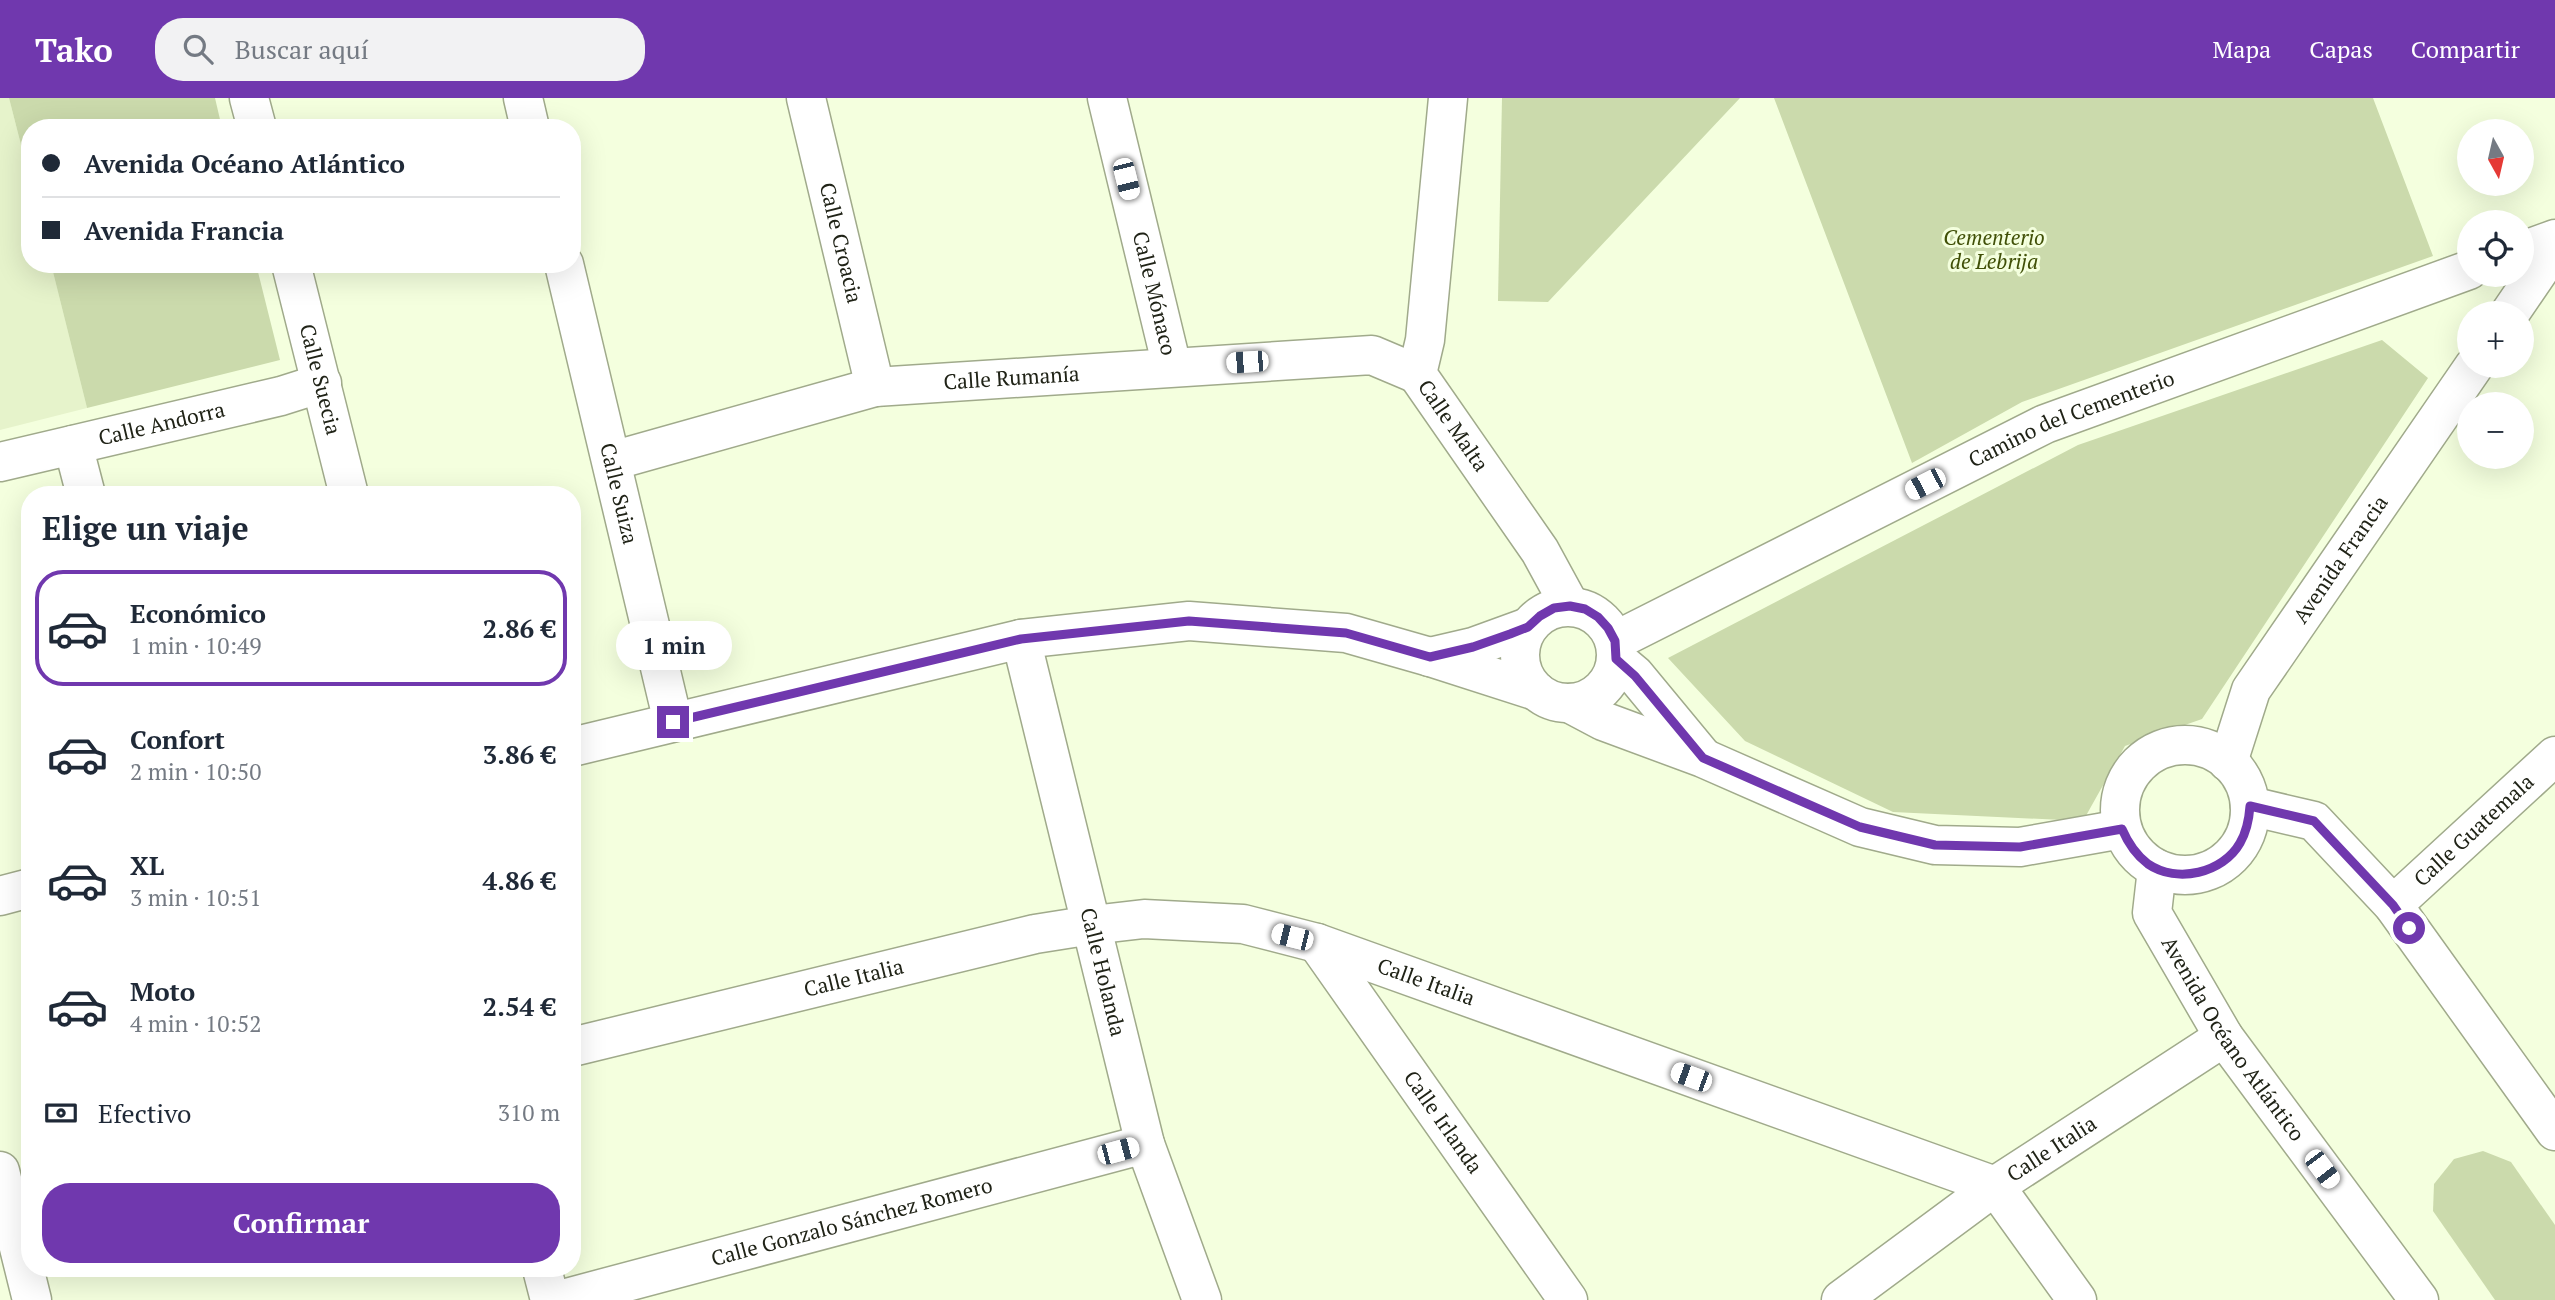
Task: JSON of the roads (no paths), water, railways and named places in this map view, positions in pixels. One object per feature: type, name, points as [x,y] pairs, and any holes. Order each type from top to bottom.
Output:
[{"type":"street","points":[[249,98],[255,119]]},
{"type":"street","points":[[523,98],[528,119]]},
{"type":"street","name":"Calle Croacia","points":[[806,98],[875,387]]},
{"type":"street","name":"Calle Mónaco","points":[[1107,98],[1172,367]]},
{"type":"street","name":"Calle Malta","points":[[1448,98],[1425,340],[1417,374],[1540,551],[1570,606]]},
{"type":"street","points":[[2534,247],[2555,239]]},
{"type":"street","points":[[2518,301],[2555,247]]},
{"type":"street","name":"Calle Suecia","points":[[293,273],[347,486]]},
{"type":"street","name":"Calle Suiza","points":[[566,273],[673,722]]},
{"type":"street","name":"Camino del Cementerio","points":[[1616,650],[2045,424],[2457,274]]},
{"type":"street","name":"Calle Rumanía","points":[[612,461],[875,387],[1372,355],[1417,374]]},
{"type":"street","name":"Avenida Francia","points":[[2228,762],[2252,690],[2466,378]]},
{"type":"street","name":"Calle Andorra","points":[[0,462],[281,396],[321,383]]},
{"type":"street","points":[[73,445],[84,486]]},
{"type":"street","points":[[1703,758],[1635,676],[1616,650],[1608,628],[1598,617],[1585,609],[1570,606],[1554,608],[1528,627],[1522,639],[1520,661],[1527,681],[1553,697],[1604,721],[1703,758],[1860,827],[1935,845],[2020,847],[2122,829]]},
{"type":"street","points":[[581,745],[1021,639],[1189,621],[1346,633],[1553,697],[1583,701],[1596,694],[1613,672],[1616,650]]},
{"type":"street","points":[[1430,657],[1473,647],[1528,627]]},
{"type":"street","name":"Calle Holanda","points":[[1021,639],[1145,1144],[1202,1300]]},
{"type":"street","points":[[2186,745],[2211,751],[2228,762],[2237,771],[2248,794],[2250,806],[2248,827],[2239,845],[2225,861],[2207,871],[2175,874],[2146,863],[2129,845],[2119,814],[2122,792],[2134,769],[2146,758],[2167,747],[2186,745]]},
{"type":"street","name":"Calle Guatemala","points":[[2393,905],[2555,756]]},
{"type":"street","points":[[2250,806],[2314,821],[2393,905],[2555,1131]]},
{"type":"street","name":"Avenida Océano Atlántico","points":[[2157,869],[2152,913],[2224,1037],[2419,1300]]},
{"type":"street","points":[[0,896],[21,890]]},
{"type":"street","name":"Calle Italia","points":[[581,1045],[1035,934],[1144,919],[1243,924],[1317,943],[1995,1186],[2224,1037]]},
{"type":"street","name":"Calle Irlanda","points":[[1317,943],[1568,1300]]},
{"type":"street","name":"Calle Gonzalo Sánchez Romero","points":[[559,1300],[1145,1144]]},
{"type":"street","points":[[11,1180],[21,1237]]},
{"type":"street","points":[[1841,1300],[1995,1186],[2077,1300]]},
{"type":"street","points":[[28,1277],[32,1300]]},
{"type":"street","points":[[544,1277],[550,1300]]},
{"type":"park label","name":"Cementerio de Lebrija","points":[[1994,250]]}]
